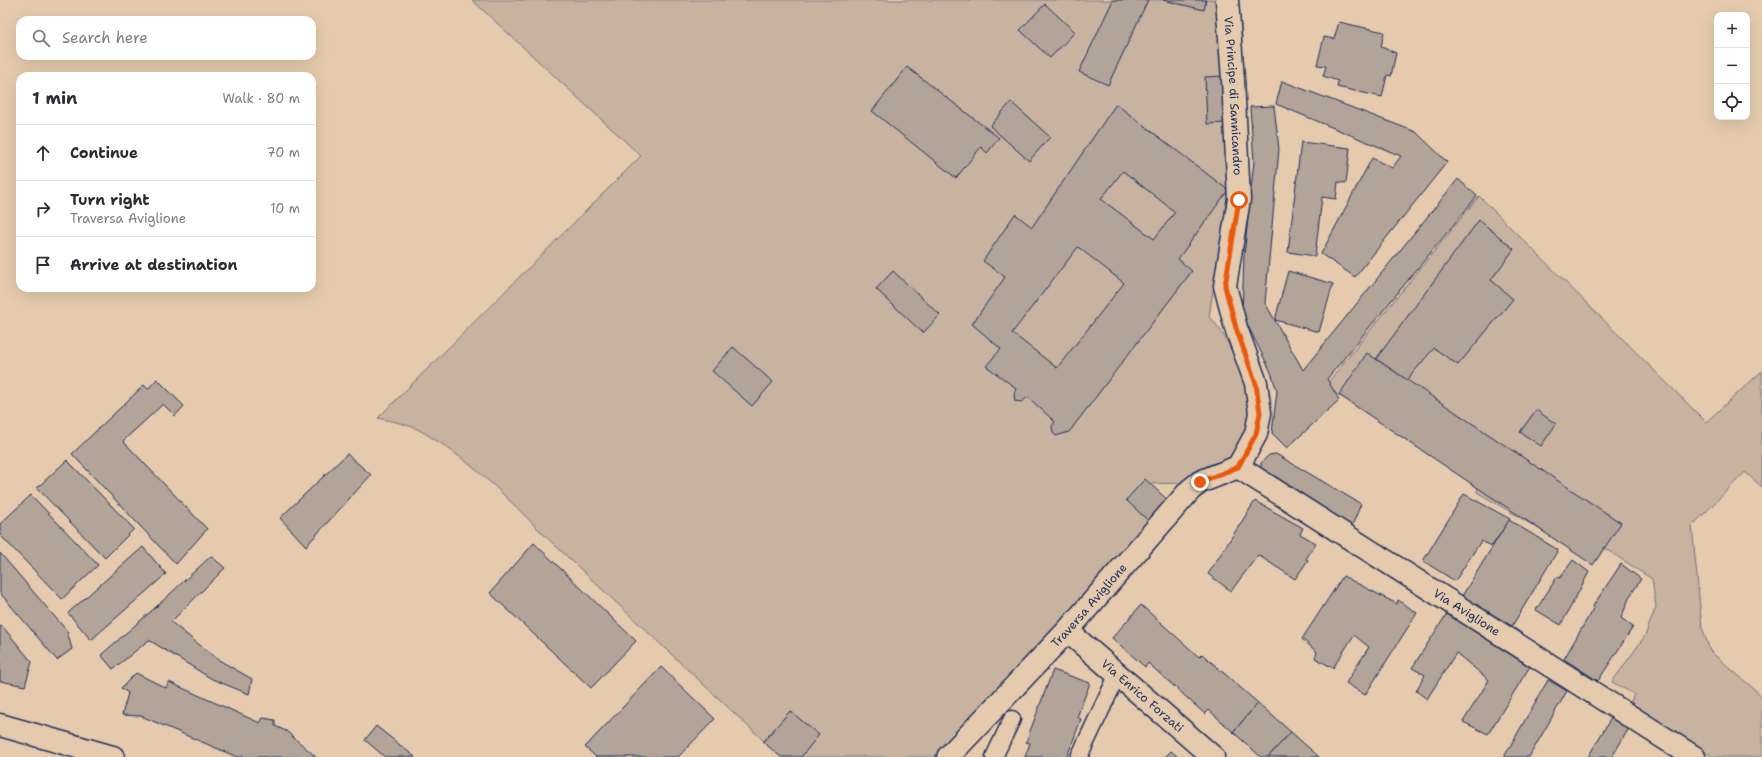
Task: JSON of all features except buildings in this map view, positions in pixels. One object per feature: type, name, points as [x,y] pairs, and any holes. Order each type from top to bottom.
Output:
[{"type":"street","name":"Via Principe di Sannicandro","points":[[1227,0],[1233,79],[1239,200],[1225,286],[1236,328],[1256,384],[1260,413],[1256,434],[1238,467]]},
{"type":"street","name":"Traversa Aviglione","points":[[948,757],[1068,630],[1190,490],[1200,482],[1238,467]]},
{"type":"street","name":"Via Aviglione","points":[[1238,467],[1694,757]]},
{"type":"street","name":"Via Enrico Forzati","points":[[1072,635],[1213,757]]},
{"type":"street","points":[[0,724],[113,757]]},
{"type":"lane","points":[[1079,757],[1118,674]]},
{"type":"lane","points":[[994,757],[1012,719]]},
{"type":"shaded area","points":[[472,0],[1217,0],[1228,195],[1209,317],[1222,332],[1247,388],[1249,418],[1244,435],[1233,458],[1205,467],[1193,473],[1182,483],[1145,484],[1170,509],[943,757],[781,757],[541,532],[484,476],[453,452],[419,430],[404,424],[378,418],[641,156]]},
{"type":"shaded area","points":[[1479,196],[1706,422],[1762,371],[1762,487],[1745,472],[1692,526],[1702,627],[1710,651],[1762,696],[1762,757],[1713,757],[1630,704],[1634,694],[1612,682],[1645,636],[1656,607],[1652,579],[1604,548],[1594,562],[1477,492],[1478,486],[1325,386]]},
{"type":"route","points":[[1200,482],[1238,467],[1256,434],[1260,413],[1260,400],[1256,384],[1229,307],[1225,286],[1239,200]]}]
